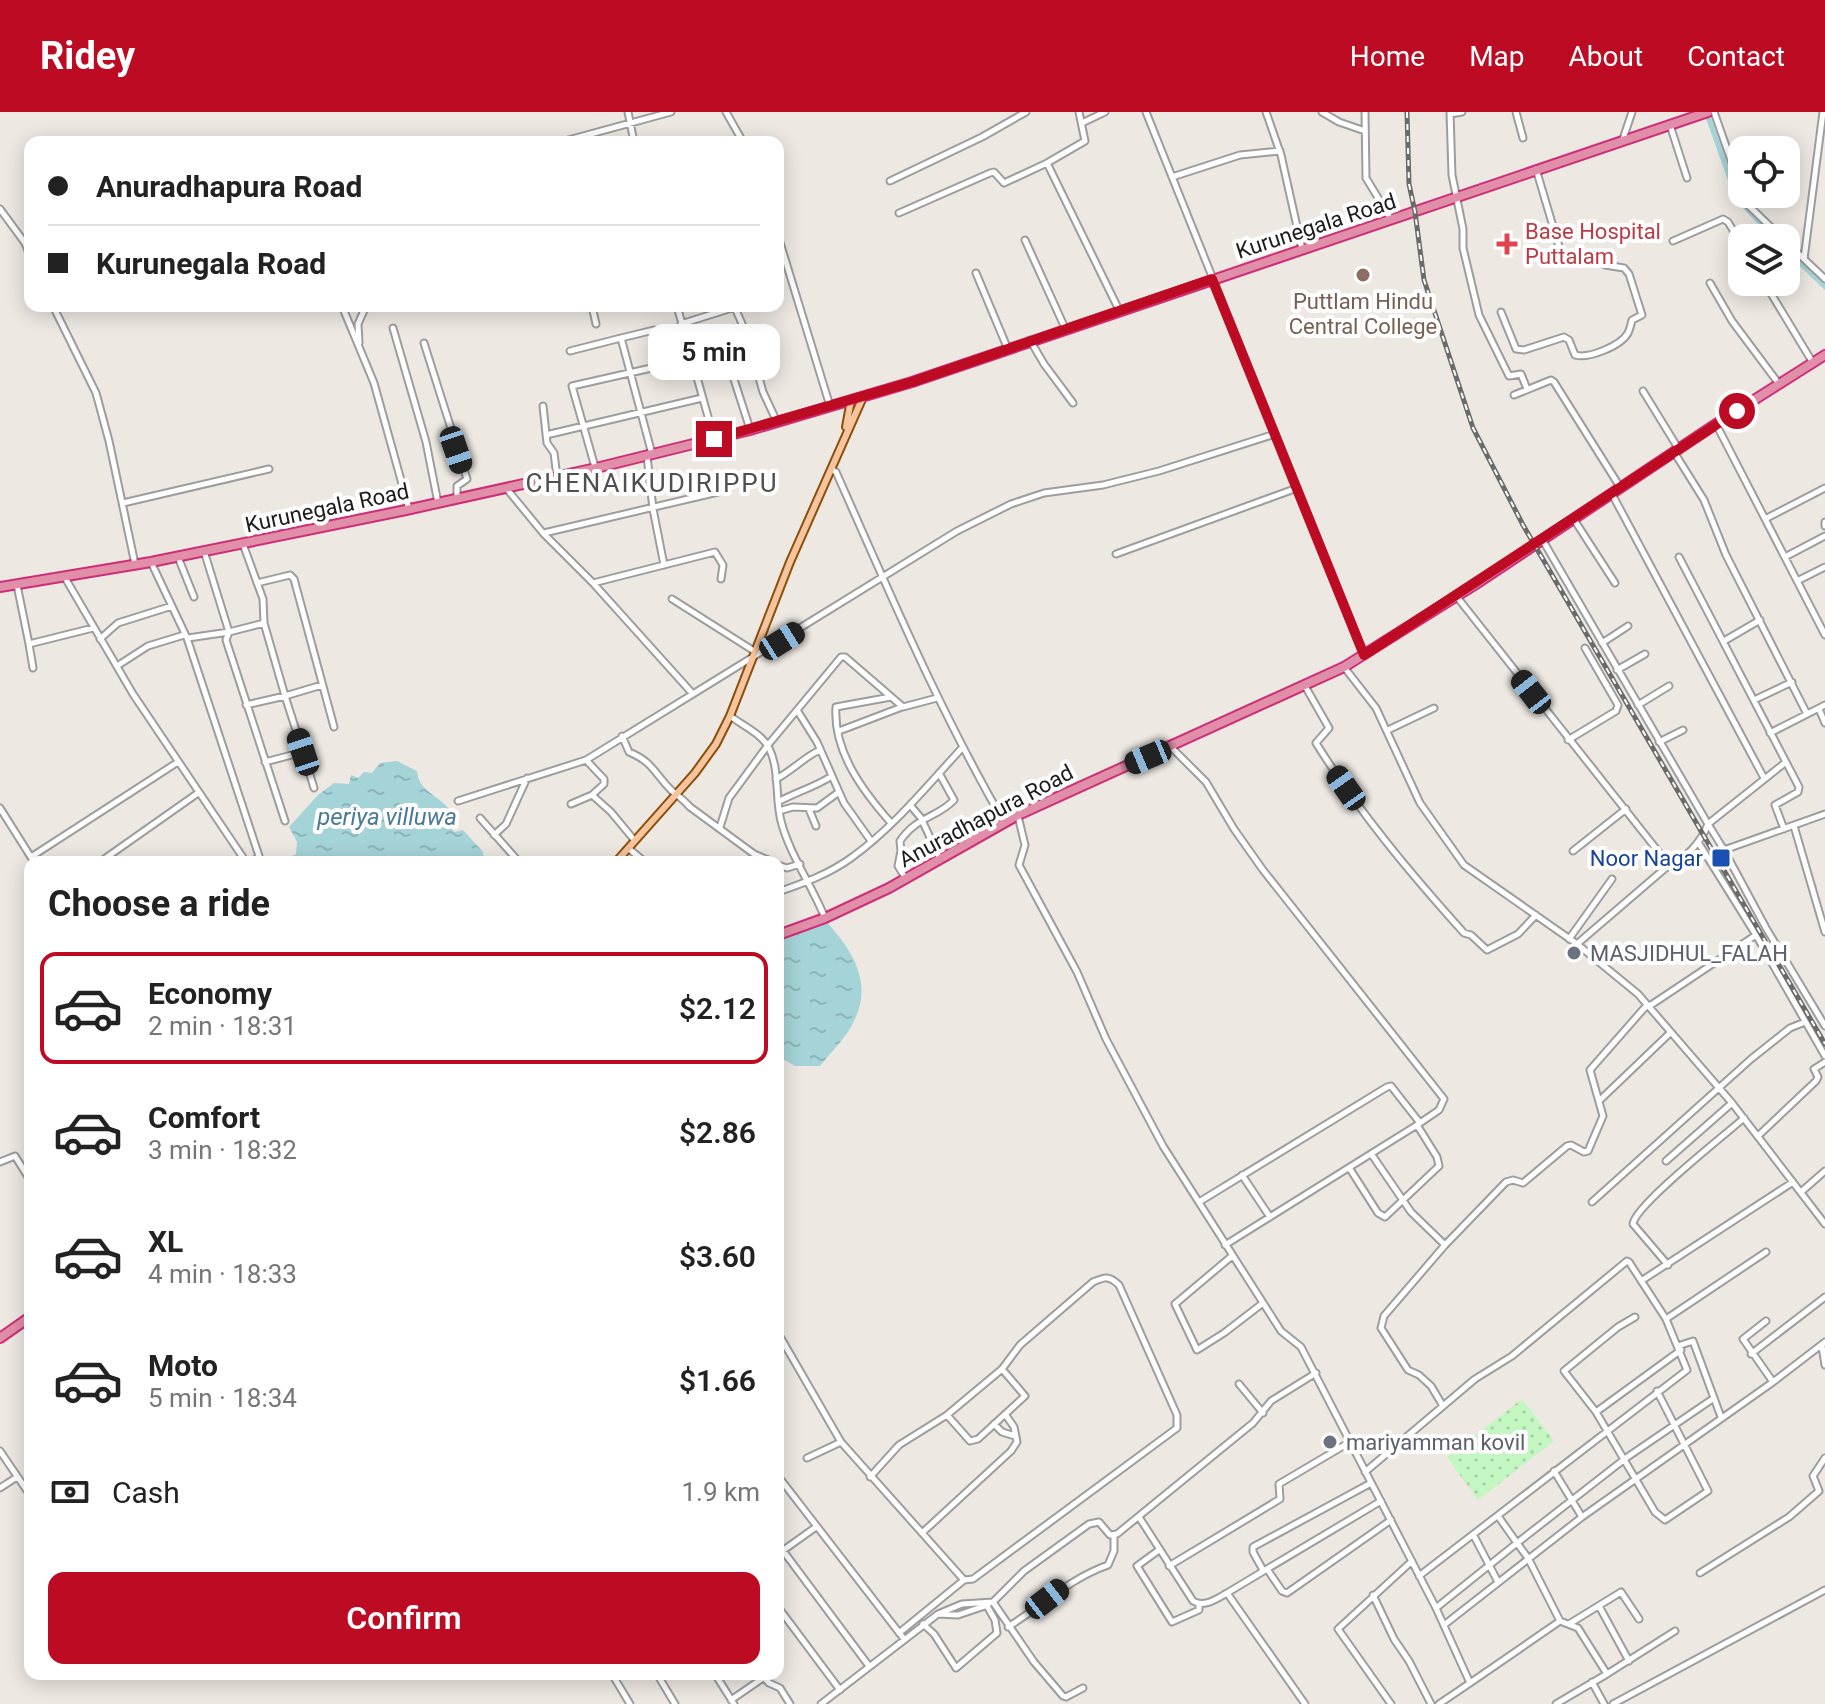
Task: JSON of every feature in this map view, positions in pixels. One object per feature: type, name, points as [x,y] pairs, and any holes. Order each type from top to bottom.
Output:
[{"type":"highway","name":"Kurunegala Road","points":[[0,587],[151,562],[438,503],[750,430],[864,396],[1711,112]]},
{"type":"highway","name":"Anuradhapura Road","points":[[784,933],[825,918],[906,879],[1018,815],[1344,667],[1457,597],[1716,424],[1821,360]]},
{"type":"highway","points":[[0,1338],[24,1321]]},
{"type":"main road","points":[[621,856],[711,753],[730,716],[846,431],[864,396]]},
{"type":"main road","points":[[846,431],[851,400]]},
{"type":"street","points":[[628,112],[633,136]]},
{"type":"street","points":[[585,136],[671,112]]},
{"type":"street","points":[[726,112],[740,136]]},
{"type":"street","points":[[890,181],[1026,112]]},
{"type":"street","points":[[899,213],[990,173],[994,172],[1004,183],[1047,163],[1085,141],[1079,112]]},
{"type":"street","points":[[1082,123],[1105,112]]},
{"type":"street","points":[[1146,112],[1364,655]]},
{"type":"street","points":[[1266,112],[1280,151],[1302,249]]},
{"type":"street","points":[[1322,112],[1365,131]]},
{"type":"street","points":[[1365,112],[1366,178],[1392,219]]},
{"type":"street","points":[[1462,112],[1450,113],[1463,248],[1479,315],[1509,376],[1521,374],[1527,389]]},
{"type":"street","points":[[1516,112],[1523,138]]},
{"type":"street","points":[[1623,139],[1632,112]]},
{"type":"street","points":[[1711,112],[1746,203],[1768,224]]},
{"type":"street","points":[[1804,259],[1823,112]]},
{"type":"street","points":[[1670,124],[1687,178]]},
{"type":"street","points":[[1172,177],[1240,155],[1280,151]]},
{"type":"street","points":[[1047,163],[1119,310]]},
{"type":"street","points":[[1501,312],[1516,349],[1524,350],[1564,337],[1569,340],[1575,355],[1582,357],[1617,344],[1628,334],[1632,320],[1642,315],[1629,274],[1624,268],[1605,265],[1587,257],[1568,262],[1563,260],[1536,169]]},
{"type":"street","points":[[0,209],[24,242]]},
{"type":"street","points":[[1673,241],[1723,219],[1729,224]]},
{"type":"street","points":[[1025,240],[1065,328]]},
{"type":"street","points":[[1800,255],[1825,279]]},
{"type":"street","points":[[784,256],[830,406]]},
{"type":"street","points":[[976,273],[1007,347]]},
{"type":"street","points":[[1710,283],[1732,321],[1779,384]]},
{"type":"street","points":[[1774,296],[1821,360]]},
{"type":"street","points":[[56,312],[96,393],[135,564]]},
{"type":"street","points":[[344,312],[374,383],[409,509]]},
{"type":"street","points":[[359,344],[358,324],[363,312]]},
{"type":"street","points":[[593,312],[596,324]]},
{"type":"street","points":[[678,312],[714,439]]},
{"type":"street","points":[[681,324],[719,312]]},
{"type":"street","points":[[737,312],[763,392],[777,422]]},
{"type":"street","points":[[393,328],[426,442],[438,503]]},
{"type":"street","points":[[570,351],[654,330]]},
{"type":"street","points":[[687,343],[717,336],[721,339],[750,430]]},
{"type":"street","points":[[621,338],[649,455],[653,509],[664,565]]},
{"type":"street","points":[[1030,340],[1073,403]]},
{"type":"street","points":[[424,343],[467,479],[457,486],[457,499]]},
{"type":"street","points":[[596,468],[572,386],[691,359]]},
{"type":"street","points":[[1514,395],[1551,380],[1554,382],[1620,488]]},
{"type":"street","points":[[1643,391],[1704,500],[1726,555],[1807,714]]},
{"type":"street","points":[[546,435],[702,398]]},
{"type":"street","points":[[543,406],[547,443],[554,453],[557,477]]},
{"type":"street","points":[[1716,424],[1825,635]]},
{"type":"street","points":[[458,801],[586,760],[957,531],[1011,504],[1044,493],[1103,485],[1159,471],[1275,434]]},
{"type":"street","points":[[123,503],[269,469]]},
{"type":"street","points":[[831,469],[836,472],[937,698],[1004,822]]},
{"type":"street","points":[[506,488],[543,533],[593,583],[692,693]]},
{"type":"street","points":[[1116,554],[1297,488]]},
{"type":"street","points":[[1765,519],[1825,488]]},
{"type":"street","points":[[543,533],[718,492]]},
{"type":"street","points":[[1612,494],[1764,778]]},
{"type":"street","points":[[1573,518],[1615,583]]},
{"type":"street","points":[[1785,557],[1825,536]]},
{"type":"street","points":[[1542,539],[1825,1026]]},
{"type":"street","points":[[243,543],[263,599],[264,623],[272,659],[314,788]]},
{"type":"street","points":[[204,551],[229,632],[226,640],[285,821]]},
{"type":"street","points":[[593,583],[715,552],[723,565],[721,579]]},
{"type":"street","points":[[178,556],[194,597]]},
{"type":"street","points":[[1679,557],[1800,788],[1775,805],[1784,829]]},
{"type":"street","points":[[151,562],[186,637],[259,856]]},
{"type":"street","points":[[1797,581],[1825,567]]},
{"type":"street","points":[[63,575],[178,762],[242,856]]},
{"type":"street","points":[[257,583],[290,575],[294,579],[334,727]]},
{"type":"street","points":[[17,584],[33,668]]},
{"type":"street","points":[[1457,597],[1669,865]]},
{"type":"street","points":[[672,599],[753,655]]},
{"type":"street","points":[[100,639],[124,620],[172,606]]},
{"type":"street","points":[[1724,641],[1760,620]]},
{"type":"street","points":[[117,666],[148,646],[186,637],[203,638],[264,623]]},
{"type":"street","points":[[1602,643],[1628,626]]},
{"type":"street","points":[[29,644],[93,628]]},
{"type":"street","points":[[1568,740],[1616,711],[1618,705],[1585,648]]},
{"type":"street","points":[[1617,670],[1645,654]]},
{"type":"street","points":[[720,827],[729,798],[768,745],[841,657],[845,657],[903,707]]},
{"type":"street","points":[[1344,667],[1376,708],[1420,803],[1464,865],[1618,976],[1732,1103],[1825,1224]]},
{"type":"street","points":[[1754,700],[1792,682]]},
{"type":"street","points":[[246,705],[322,685]]},
{"type":"street","points":[[1305,686],[1329,728],[1316,743],[1323,755],[1376,830],[1464,933],[1471,935],[1487,950],[1518,934],[1536,915]]},
{"type":"street","points":[[1638,705],[1669,686]]},
{"type":"street","points":[[891,823],[857,777],[837,739],[839,731],[835,719],[836,707],[892,697]]},
{"type":"street","points":[[839,731],[937,698]]},
{"type":"street","points":[[1770,733],[1822,707],[1825,723]]},
{"type":"street","points":[[1388,730],[1434,708]]},
{"type":"street","points":[[797,710],[839,792],[871,841]]},
{"type":"street","points":[[730,716],[768,745],[779,811],[790,846],[810,881],[825,918]]},
{"type":"street","points":[[1659,742],[1683,730]]},
{"type":"street","points":[[622,736],[629,752],[643,757],[707,821],[759,856]]},
{"type":"street","points":[[1171,747],[1206,782],[1263,870],[1444,1099],[1439,1110],[1372,1155],[1225,1245]]},
{"type":"street","points":[[784,890],[810,881],[850,859],[910,805],[962,748]]},
{"type":"street","points":[[776,779],[791,772],[810,754],[820,750]]},
{"type":"street","points":[[265,762],[303,752]]},
{"type":"street","points":[[571,804],[592,795],[604,784],[604,779],[586,760]]},
{"type":"street","points":[[37,856],[178,762]]},
{"type":"street","points":[[1577,944],[1669,865],[1679,862],[1704,835],[1708,824],[1786,762]]},
{"type":"street","points":[[906,879],[898,866],[900,841],[921,818],[945,808],[954,800],[939,773]]},
{"type":"street","points":[[778,802],[803,789],[818,786],[832,776]]},
{"type":"street","points":[[494,835],[506,824],[527,778]]},
{"type":"street","points":[[779,811],[793,807],[817,808],[839,792]]},
{"type":"street","points":[[109,856],[198,793]]},
{"type":"street","points":[[592,795],[635,841]]},
{"type":"street","points":[[910,805],[921,818],[940,859]]},
{"type":"street","points":[[0,808],[31,856]]},
{"type":"street","points":[[809,809],[816,826]]},
{"type":"street","points":[[1573,851],[1626,809]]},
{"type":"street","points":[[1724,850],[1825,814]]},
{"type":"street","points":[[1018,815],[1025,845],[1019,865],[1077,972],[1106,1039],[1156,1133],[1225,1245],[1284,1336],[1301,1347],[1316,1373],[1436,1608],[1470,1683]]},
{"type":"street","points":[[480,818],[513,856]]},
{"type":"street","points":[[1794,826],[1825,932]]},
{"type":"street","points":[[1698,842],[1756,935],[1825,1059],[1814,1069],[1818,1077],[1816,1081],[1758,1136]]},
{"type":"street","points":[[628,848],[638,856]]},
{"type":"street","points":[[784,867],[800,864]]},
{"type":"street","points":[[1569,939],[1612,879]]},
{"type":"street","points":[[1443,1406],[1431,1386],[1408,1370],[1390,1346],[1380,1324],[1384,1316],[1445,1245],[1506,1182],[1513,1180],[1523,1183],[1567,1146],[1588,1151],[1603,1116],[1590,1070],[1647,1005],[1756,935]]},
{"type":"street","points":[[1592,1202],[1790,1028],[1805,1022]]},
{"type":"street","points":[[1599,1101],[1670,1033]]},
{"type":"street","points":[[1199,1202],[1391,1086],[1418,1124],[1439,1162],[1403,1202],[1383,1218],[1349,1169]]},
{"type":"street","points":[[1666,1161],[1732,1103]]},
{"type":"street","points":[[1668,1265],[1633,1224],[1634,1217],[1744,1118]]},
{"type":"street","points":[[1372,1155],[1403,1202],[1445,1245]]},
{"type":"street","points":[[0,1162],[15,1156],[24,1170]]},
{"type":"street","points":[[1801,1192],[1825,1171]]},
{"type":"street","points":[[1242,1175],[1270,1217]]},
{"type":"street","points":[[1641,1281],[1793,1182]]},
{"type":"street","points":[[1666,1319],[1766,1252]]},
{"type":"street","points":[[1232,1256],[1175,1304],[1197,1350],[1263,1303]]},
{"type":"street","points":[[1365,1472],[1475,1379],[1512,1356],[1627,1261],[1666,1319],[1687,1370],[1419,1576]]},
{"type":"street","points":[[870,1477],[906,1439],[947,1415],[1002,1369],[1020,1345],[1093,1282],[1111,1277],[1119,1285],[1179,1423],[1174,1432],[973,1579],[964,1580],[899,1633]]},
{"type":"street","points":[[1751,1354],[1825,1297]]},
{"type":"street","points":[[1635,1317],[1564,1371],[1596,1412],[1662,1520],[1708,1492],[1657,1391]]},
{"type":"street","points":[[1766,1321],[1743,1339],[1773,1382]]},
{"type":"street","points":[[1596,1412],[1693,1341],[1721,1417]]},
{"type":"street","points":[[784,1343],[841,1442],[964,1580]]},
{"type":"street","points":[[1824,1344],[1825,1361]]},
{"type":"street","points":[[1444,1625],[1634,1478],[1824,1344]]},
{"type":"street","points":[[947,1415],[970,1441],[978,1439],[1025,1396],[1002,1369]]},
{"type":"street","points":[[1114,1536],[1263,1413],[1271,1401],[1316,1373]]},
{"type":"street","points":[[1239,1384],[1263,1413]]},
{"type":"street","points":[[1436,1608],[1626,1458],[1714,1398]]},
{"type":"street","points":[[922,1533],[1011,1451],[1017,1442],[1014,1427],[1005,1414]]},
{"type":"street","points":[[994,1424],[1002,1432],[1015,1436]]},
{"type":"street","points":[[807,1458],[841,1442]]},
{"type":"street","points":[[1169,1566],[1280,1499],[1279,1484],[1350,1442]]},
{"type":"street","points":[[0,1451],[24,1487]]},
{"type":"street","points":[[1700,1573],[1789,1517],[1819,1491],[1813,1476],[1825,1458]]},
{"type":"street","points":[[1554,1471],[1582,1517]]},
{"type":"street","points":[[0,1488],[17,1477]]},
{"type":"street","points":[[1371,1483],[1253,1547],[1253,1552],[1282,1591],[1287,1593],[1391,1520]]},
{"type":"street","points":[[784,1484],[904,1639]]},
{"type":"street","points":[[1199,1605],[1227,1593],[1381,1501]]},
{"type":"street","points":[[1498,1516],[1528,1558],[1560,1621],[1578,1628],[1607,1674]]},
{"type":"street","points":[[1139,1517],[1169,1566],[1199,1605]]},
{"type":"street","points":[[938,1614],[958,1615],[987,1606],[1024,1571],[1089,1524],[1099,1522],[1114,1536]]},
{"type":"street","points":[[784,1550],[816,1527]]},
{"type":"street","points":[[1008,1627],[1067,1584],[1093,1568],[1108,1565],[1113,1557],[1114,1536]]},
{"type":"street","points":[[1474,1536],[1498,1582]]},
{"type":"street","points":[[1159,1550],[1137,1566],[1172,1622],[1199,1610],[1199,1605]]},
{"type":"street","points":[[784,1558],[869,1666]]},
{"type":"street","points":[[1391,1704],[1338,1629],[1412,1561]]},
{"type":"street","points":[[1613,1704],[1825,1590]]},
{"type":"street","points":[[1568,1625],[1623,1592],[1639,1619]]},
{"type":"street","points":[[1227,1593],[1305,1704]]},
{"type":"street","points":[[1373,1595],[1431,1704]]},
{"type":"street","points":[[821,1704],[938,1614],[962,1604],[993,1602]]},
{"type":"street","points":[[993,1602],[1034,1662],[1063,1696],[1083,1688]]},
{"type":"street","points":[[923,1624],[934,1634],[956,1668],[997,1633],[995,1620],[987,1606]]},
{"type":"street","points":[[1599,1606],[1629,1661]]},
{"type":"street","points":[[784,1615],[840,1690]]},
{"type":"street","points":[[1439,1704],[1560,1621]]},
{"type":"street","points":[[1556,1704],[1675,1631]]},
{"type":"street","points":[[616,1680],[630,1704]]},
{"type":"street","points":[[661,1680],[675,1704]]},
{"type":"street","points":[[719,1680],[733,1702],[758,1680]]},
{"type":"street","points":[[768,1680],[780,1688],[790,1704]]},
{"type":"street","points":[[1592,1682],[1604,1704]]},
{"type":"green space","points":[[1522,1399],[1554,1441],[1478,1500],[1447,1457]]},
{"type":"water","name":"periya villuwa","points":[[397,761],[417,771],[423,786],[446,805],[454,820],[449,823],[454,832],[463,830],[483,856],[292,856],[296,854],[297,842],[289,827],[318,795],[334,783],[349,784],[351,775],[358,778],[364,772],[372,773],[380,763]]},
{"type":"water","points":[[825,920],[857,966],[862,992],[860,1006],[847,1033],[820,1066],[795,1066],[784,1060],[784,934]]},
{"type":"waterway","points":[[1708,117],[1737,198],[1761,224]]},
{"type":"waterway","points":[[1800,263],[1825,287]]},
{"type":"railway","points":[[1407,112],[1409,184],[1424,280],[1473,428],[1523,525],[1825,1044]]},
{"type":"place","name":"Base Hospital Puttalam","points":[[1507,244]]},
{"type":"place","name":"Puttlam Hindu Central College","points":[[1363,275]]},
{"type":"place","name":"Noor Nagar","points":[[1721,858]]},
{"type":"place","name":"MASJIDHUL_FALAH","points":[[1574,953]]},
{"type":"place","name":"mariyamman kovil","points":[[1330,1442]]},
{"type":"district","name":"CHENAIKUDIRIPPU","points":[[652,483]]},
{"type":"route","points":[[714,439],[912,382],[1212,279],[1364,655],[1737,411]]}]
